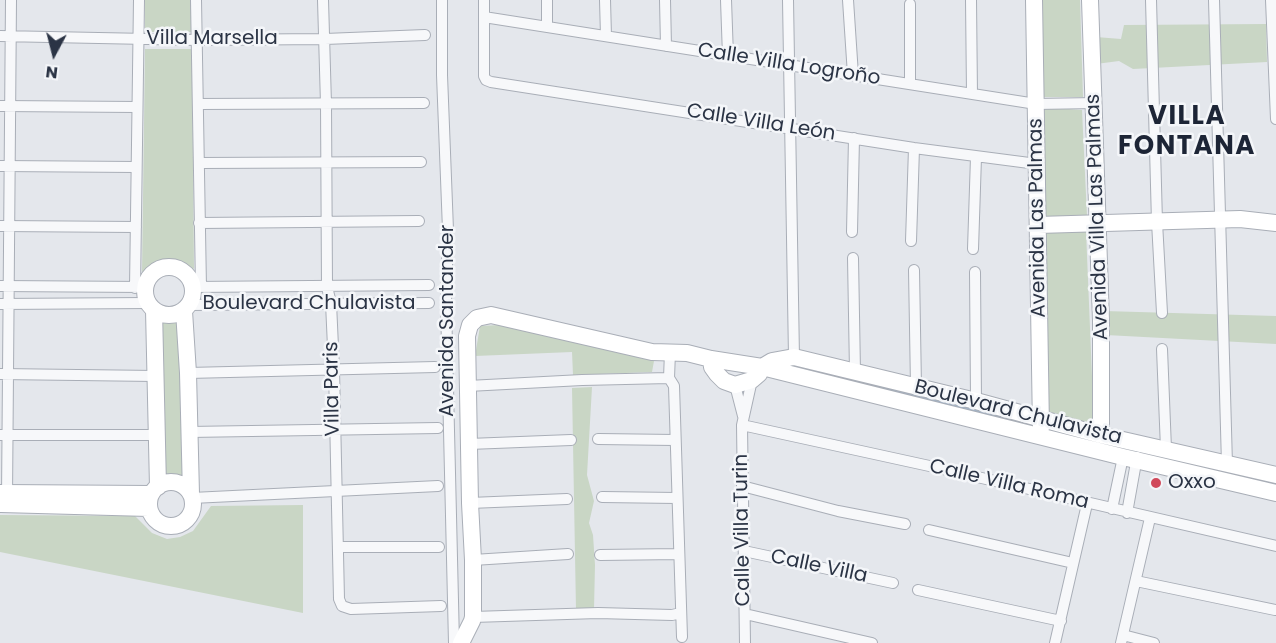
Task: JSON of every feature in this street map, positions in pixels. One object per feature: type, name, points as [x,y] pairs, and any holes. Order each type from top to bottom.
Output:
[{"type":"street","points":[[11,0],[6,36],[5,106],[4,499],[153,496],[172,482],[186,488],[192,496]]},
{"type":"street","points":[[140,0],[136,227],[155,376],[156,435],[153,496],[156,521],[169,526],[183,523],[192,512],[186,308]]},
{"type":"street","points":[[196,0],[200,223],[197,287]]},
{"type":"street","name":"Villa Paris","points":[[323,0],[327,287],[331,303],[334,369],[339,599],[342,606],[351,609],[441,606]]},
{"type":"street","name":"Avenida Santander","points":[[442,0],[442,75],[448,230],[446,315],[454,643]]},
{"type":"street","points":[[483,0],[484,17]]},
{"type":"street","points":[[547,0],[547,27]]},
{"type":"street","points":[[605,0],[606,36]]},
{"type":"street","points":[[665,0],[666,46]]},
{"type":"street","points":[[726,0],[728,56]]},
{"type":"street","points":[[788,0],[794,357]]},
{"type":"street","points":[[848,0],[853,75]]},
{"type":"street","points":[[971,0],[972,94]]},
{"type":"street","name":"Avenida Las Palmas","points":[[1034,0],[1041,436]]},
{"type":"street","name":"Avenida Villa Las Palmas","points":[[1090,0],[1101,334],[1101,435]]},
{"type":"street","points":[[1151,0],[1157,222],[1162,313]]},
{"type":"street","points":[[1214,0],[1227,464]]},
{"type":"street","points":[[1271,0],[1276,119]]},
{"type":"street","points":[[910,4],[910,84]]},
{"type":"street","name":"Calle Villa Logroño","points":[[484,17],[1036,104],[1095,103]]},
{"type":"street","name":"Calle Villa León","points":[[484,17],[484,76],[486,80],[914,148],[1037,164]]},
{"type":"street","name":"Villa Marsella","points":[[6,36],[197,40],[325,39],[425,35]]},
{"type":"street","points":[[198,104],[424,103]]},
{"type":"street","points":[[5,106],[137,107]]},
{"type":"street","points":[[852,232],[854,138]]},
{"type":"street","points":[[911,241],[914,148]]},
{"type":"street","points":[[973,249],[976,157]]},
{"type":"street","points":[[199,163],[421,162]]},
{"type":"street","points":[[5,166],[136,167]]},
{"type":"street","points":[[200,223],[419,220]]},
{"type":"street","points":[[1038,225],[1220,220],[1276,223]]},
{"type":"street","points":[[5,226],[136,227]]},
{"type":"street","points":[[853,258],[855,372]]},
{"type":"street","name":"Boulevard Chulavista","points":[[145,297],[148,279],[153,273],[169,267],[177,268],[184,273],[197,287],[429,285]]},
{"type":"street","points":[[914,270],[916,387]]},
{"type":"street","points":[[975,272],[976,402]]},
{"type":"street","name":"Boulevard Chulavista","points":[[4,285],[145,297],[169,316],[186,308],[331,303],[429,303]]},
{"type":"street","name":"Boulevard Chulavista","points":[[186,308],[197,287]]},
{"type":"street","name":"Boulevard Chulavista","points":[[4,304],[145,297]]},
{"type":"street","name":"Avenida Santander","points":[[468,386],[467,336],[470,325],[477,318],[491,315]]},
{"type":"street","name":"Boulevard Chulavista","points":[[491,315],[652,352],[687,353],[757,374],[1041,436],[1276,493]]},
{"type":"street","points":[[1162,349],[1166,449]]},
{"type":"street","points":[[670,352],[669,378],[674,386],[682,637]]},
{"type":"street","name":"Boulevard Chulavista","points":[[735,385],[757,374],[772,361],[794,357],[1101,435],[1276,475]]},
{"type":"street","points":[[711,359],[712,367],[717,374],[724,381],[735,385]]},
{"type":"street","points":[[188,373],[435,367]]},
{"type":"street","points":[[4,374],[155,376]]},
{"type":"street","name":"Calle Villa Turin","points":[[743,421],[757,374]]},
{"type":"street","points":[[461,643],[472,621],[473,560],[468,386],[669,378]]},
{"type":"street","name":"Calle Villa Turin","points":[[735,385],[743,421],[745,643]]},
{"type":"street","name":"Calle Villa Roma","points":[[743,421],[1087,504],[1276,546]]},
{"type":"street","points":[[189,432],[438,428]]},
{"type":"street","points":[[4,435],[156,435]]},
{"type":"street","points":[[598,439],[675,440]]},
{"type":"street","points":[[469,444],[571,440]]},
{"type":"street","points":[[1112,509],[1129,459],[1140,444]]},
{"type":"street","points":[[1127,513],[1129,459]]},
{"type":"street","points":[[192,496],[438,486]]},
{"type":"street","points":[[742,486],[838,511],[905,524]]},
{"type":"street","points":[[602,497],[677,498]]},
{"type":"street","points":[[470,503],[567,499]]},
{"type":"street","points":[[1055,643],[1087,504]]},
{"type":"street","points":[[1150,518],[1122,639],[1154,643]]},
{"type":"street","points":[[929,530],[1073,563]]},
{"type":"street","points":[[338,547],[439,547]]},
{"type":"street","name":"Calle Villa","points":[[744,551],[893,582]]},
{"type":"street","points":[[473,560],[568,554]]},
{"type":"street","points":[[600,555],[678,554]]},
{"type":"street","points":[[1136,580],[1275,610]]},
{"type":"street","points":[[918,590],[1061,621]]},
{"type":"street","points":[[472,616],[597,613],[672,615],[681,613]]},
{"type":"street","points":[[745,614],[872,643]]},
{"type":"green space","points":[[145,0],[191,0],[192,32],[145,32]]},
{"type":"green space","points":[[1039,0],[1080,0],[1083,97],[1039,97]]},
{"type":"green space","points":[[1266,24],[1267,62],[1133,69],[1119,61],[1096,64],[1096,37],[1121,39],[1124,25]]},
{"type":"green space","points":[[145,49],[192,49],[194,269],[181,261],[167,260],[154,264],[142,273]]},
{"type":"green space","points":[[1055,108],[1082,110],[1087,216],[1041,217],[1042,110]]},
{"type":"green space","points":[[1086,231],[1094,425],[1046,413],[1043,232]]},
{"type":"green space","points":[[1104,311],[1276,316],[1276,344],[1106,335]]},
{"type":"green space","points":[[159,321],[181,322],[185,477],[173,475],[160,477]]},
{"type":"green space","points":[[499,325],[654,361],[652,372],[573,375],[572,352],[475,356],[480,326]]},
{"type":"green space","points":[[592,387],[587,475],[594,501],[589,523],[593,535],[595,565],[594,609],[576,610],[572,388]]},
{"type":"green space","points":[[303,505],[303,613],[0,552],[0,515],[135,516],[152,533],[167,539],[180,537],[193,531],[211,506]]},
{"type":"waterway","points":[[807,369],[1035,426]]},
{"type":"waterway","points":[[1047,429],[1070,435]]},
{"type":"waterway","points":[[1216,470],[1276,484]]},
{"type":"place","name":"Oxxo","points":[[1156,483]]},
{"type":"district","name":"VILLA FONTANA","points":[[1187,132]]}]
